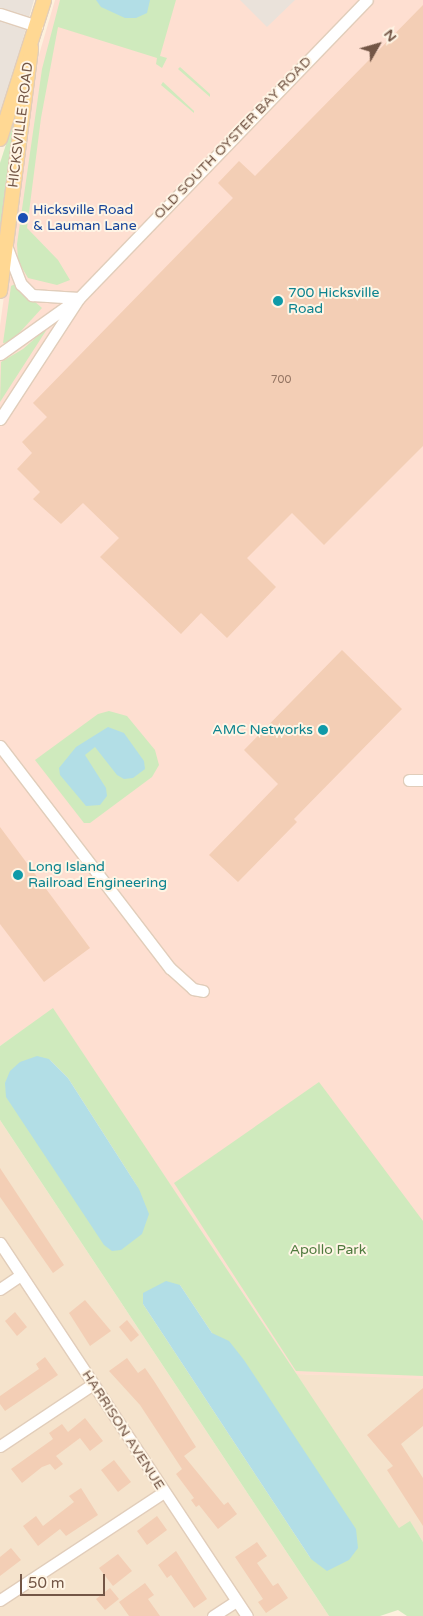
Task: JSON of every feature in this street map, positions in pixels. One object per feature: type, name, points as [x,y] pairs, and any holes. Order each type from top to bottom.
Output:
[{"type":"main road","points":[[0,139],[31,48],[44,0]]},
{"type":"main road","name":"HICKSVILLE ROAD","points":[[0,291],[31,48]]},
{"type":"street","name":"OLD SOUTH OYSTER BAY ROAD","points":[[0,354],[79,298],[367,0]]},
{"type":"street","points":[[0,14],[37,26]]},
{"type":"street","points":[[6,244],[13,269],[21,284],[32,294],[79,298]]},
{"type":"street","name":"OLD SOUTH OYSTER BAY ROAD","points":[[0,419],[79,298]]},
{"type":"street","points":[[0,746],[170,968],[193,989],[203,992]]},
{"type":"street","points":[[409,780],[423,780]]},
{"type":"street","name":"HARRISON AVENUE","points":[[0,1243],[247,1616]]},
{"type":"street","points":[[0,1289],[21,1275]]},
{"type":"street","points":[[0,1446],[93,1384]]},
{"type":"street","points":[[0,1600],[164,1492]]},
{"type":"street","points":[[213,1616],[236,1601]]},
{"type":"shaded area","points":[[0,0],[34,0],[0,120]]},
{"type":"shaded area","points":[[55,0],[423,0],[423,1379],[296,1374],[53,1009],[0,1046],[0,326],[34,72]]},
{"type":"shaded area","points":[[240,0],[295,0],[267,27]]},
{"type":"shaded area","points":[[0,1120],[329,1616],[0,1616]]},
{"type":"shaded area","points":[[296,1374],[423,1377],[423,1542],[410,1522],[399,1529]]},
{"type":"green space","points":[[60,0],[176,0],[160,56],[167,58],[162,68],[156,64],[157,58],[58,27],[41,118],[27,228],[58,260],[70,280],[57,285],[28,278],[18,261],[17,244],[42,69]]},
{"type":"green space","points":[[180,67],[210,94],[210,97],[178,69]]},
{"type":"green space","points":[[163,82],[194,111],[194,113],[161,85]]},
{"type":"green space","points":[[13,123],[14,127],[0,239],[0,163]]},
{"type":"green space","points":[[15,284],[42,308],[11,342],[3,343],[11,286]]},
{"type":"green space","points":[[49,326],[0,402],[1,362],[23,349]]},
{"type":"green space","points":[[109,711],[127,716],[155,750],[159,765],[152,777],[90,823],[84,823],[35,760],[98,714]]},
{"type":"green space","points":[[53,1008],[399,1528],[410,1521],[423,1542],[423,1616],[407,1616],[398,1610],[380,1616],[329,1616],[0,1120],[0,1046]],"holes":[[[49,1059],[68,1078],[139,1189]],[[180,1285],[212,1333],[311,1559],[143,1304],[144,1293]]]},
{"type":"green space","name":"Apollo Park","points":[[319,1082],[423,1221],[423,1376],[296,1371],[174,1183]]},
{"type":"water","points":[[96,0],[150,0],[147,13],[136,18],[125,18],[101,7]]},
{"type":"water","points":[[108,727],[124,733],[144,761],[145,769],[133,778],[124,779],[117,775],[95,747],[85,755],[106,788],[107,796],[100,805],[86,806],[60,775],[59,768],[76,747]]},
{"type":"water","points":[[37,1056],[49,1059],[68,1078],[139,1189],[149,1214],[142,1234],[121,1250],[112,1251],[104,1245],[6,1097],[5,1083],[10,1071],[20,1062]]},
{"type":"water","points":[[166,1281],[180,1285],[212,1333],[229,1341],[244,1360],[356,1529],[358,1548],[349,1560],[327,1571],[311,1559],[143,1304],[143,1293]]},
{"type":"building","name":"700 Hicksville Road","points":[[423,5],[423,446],[324,545],[292,513],[247,558],[276,587],[227,638],[201,613],[181,634],[100,557],[119,538],[83,503],[61,524],[33,499],[40,492],[17,469],[32,453],[22,442],[47,417],[33,403],[233,198],[218,183],[239,161],[255,176]]},
{"type":"building","name":"AMC Networks","points":[[342,650],[402,709],[294,819],[297,822],[238,882],[209,855],[278,784],[244,750]]},
{"type":"building","name":"Long Island Railroad Engineering","points":[[0,827],[90,948],[44,982],[0,924]]},
{"type":"building","points":[[0,1168],[64,1265],[53,1273],[0,1197]]},
{"type":"building","points":[[85,1300],[111,1331],[90,1346],[69,1313]]},
{"type":"building","points":[[15,1312],[27,1327],[17,1336],[5,1321]]},
{"type":"building","points":[[127,1320],[139,1335],[131,1342],[119,1327]]},
{"type":"building","points":[[45,1357],[58,1375],[5,1411],[0,1404],[0,1396],[39,1369],[36,1364]]},
{"type":"building","points":[[127,1358],[138,1373],[145,1368],[196,1447],[184,1456],[224,1505],[228,1502],[237,1514],[218,1529],[199,1505],[196,1507],[191,1500],[194,1498],[176,1474],[182,1469],[140,1405],[109,1371]]},
{"type":"building","points":[[423,1388],[423,1426],[401,1444],[423,1478],[423,1526],[387,1470],[393,1466],[367,1435]]},
{"type":"building","points":[[85,1418],[103,1441],[90,1451],[80,1438],[56,1456],[63,1464],[55,1470],[50,1464],[42,1467],[22,1483],[11,1469],[53,1439],[49,1433],[62,1424],[68,1432]]},
{"type":"building","points":[[114,1460],[131,1482],[118,1492],[101,1470]]},
{"type":"building","points":[[81,1488],[98,1515],[66,1536],[60,1529],[38,1546],[23,1526],[36,1516],[43,1526],[74,1502],[69,1496]]},
{"type":"building","points":[[157,1516],[167,1530],[147,1545],[137,1531]]},
{"type":"building","points":[[257,1542],[267,1556],[257,1563],[273,1586],[278,1583],[288,1598],[266,1613],[258,1602],[263,1599],[235,1557]]},
{"type":"building","points":[[11,1548],[21,1560],[0,1576],[0,1557]]},
{"type":"building","points":[[176,1551],[207,1599],[194,1608],[171,1575],[167,1578],[158,1565]]},
{"type":"building","points":[[118,1554],[132,1571],[113,1586],[99,1568]]},
{"type":"building","points":[[145,1583],[154,1595],[148,1599],[160,1616],[129,1616],[119,1602]]},
{"type":"building","points":[[110,1588],[119,1599],[105,1610],[96,1599]]},
{"type":"place","name":"Hicksville Road & Lauman Lane","points":[[23,218]]},
{"type":"place","name":"700 Hicksville Road","points":[[278,301]]},
{"type":"place","name":"AMC Networks","points":[[323,730]]},
{"type":"place","name":"Long Island Railroad Engineering","points":[[18,875]]}]
